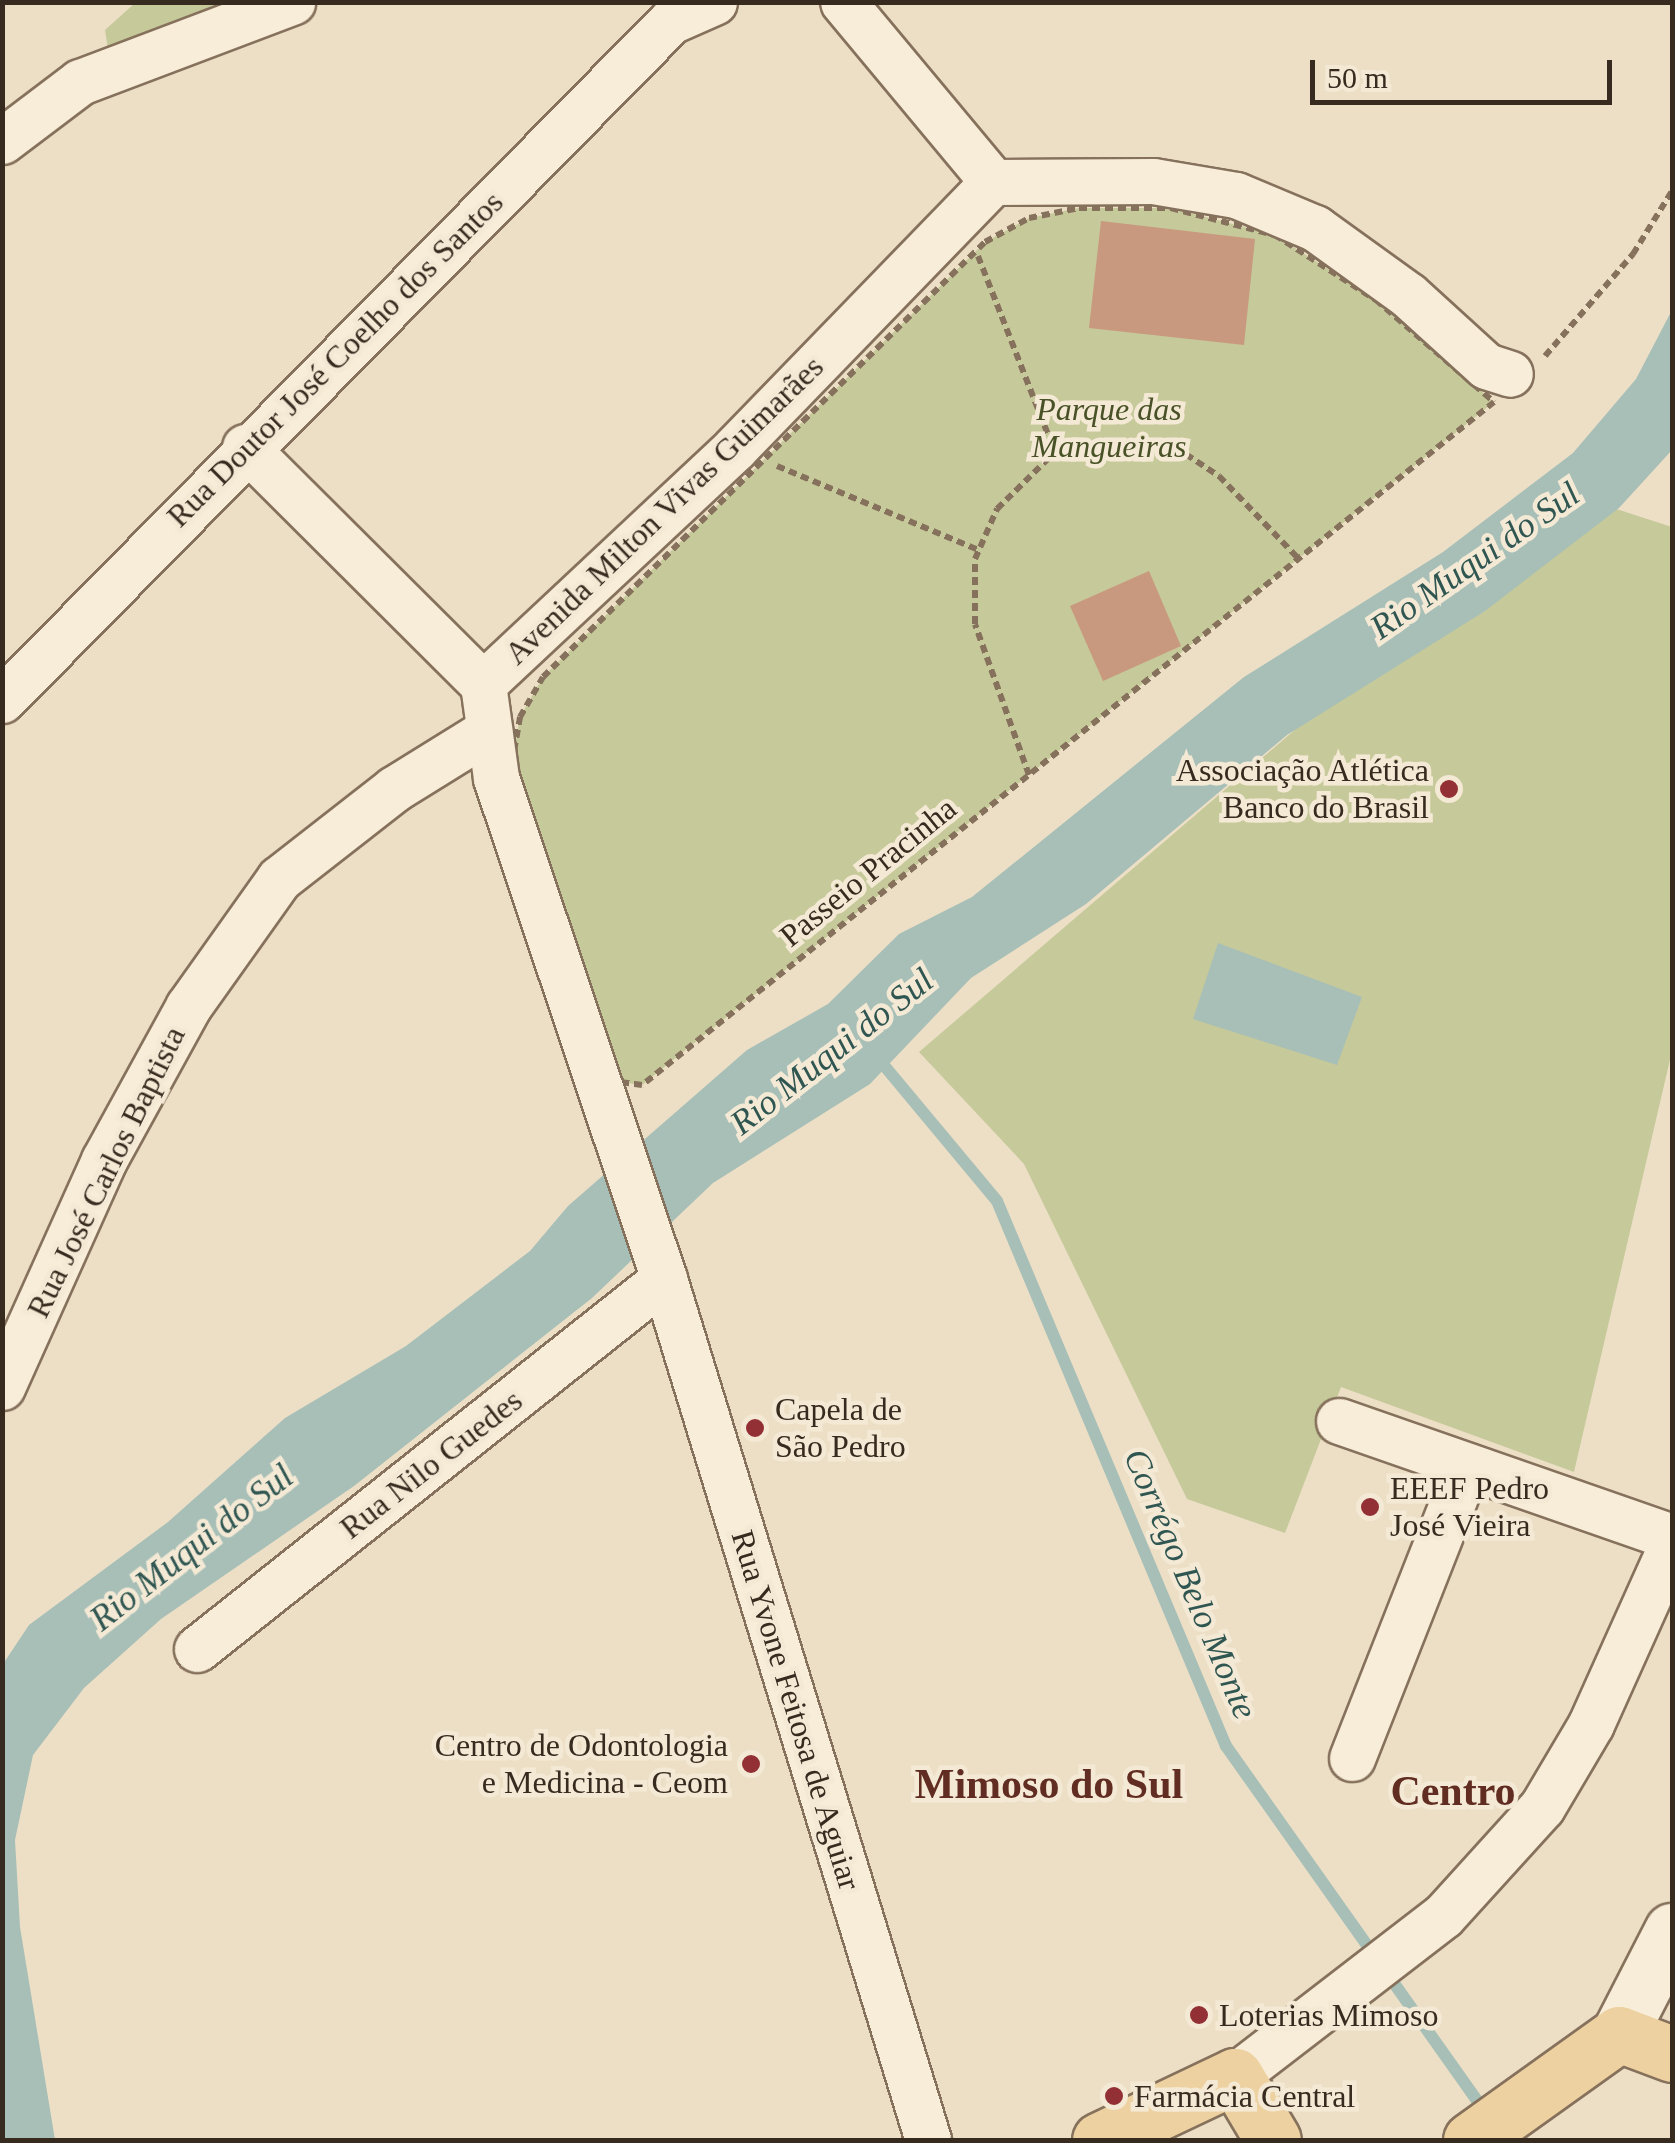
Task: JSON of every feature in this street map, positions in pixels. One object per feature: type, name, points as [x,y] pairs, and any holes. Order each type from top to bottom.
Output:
[{"type":"main road","points":[[1471,2140],[1550,2089],[1620,2034],[1672,1931]]},
{"type":"main road","points":[[1620,2034],[1672,2054]]},
{"type":"main road","points":[[1100,2140],[1235,2076],[1272,2140]]},
{"type":"street","points":[[2,140],[80,82],[292,2]]},
{"type":"street","name":"Rua Doutor José Coelho dos Santos","points":[[2,700],[245,447],[679,12],[714,2]]},
{"type":"street","points":[[843,2],[992,182],[1153,181],[1236,195],[1315,228],[1486,366],[1510,374]]},
{"type":"street","name":"Avenida Milton Vivas Guimarães","points":[[607,1112],[496,778],[483,684],[748,454],[968,235],[992,182]]},
{"type":"street","points":[[245,447],[483,684]]},
{"type":"street","name":"Rua José Carlos Baptista","points":[[2,1387],[104,1160],[188,1007],[278,879],[394,789],[489,730]]},
{"type":"street","name":"Rua Yvone Feitosa de Aguiar","points":[[607,1112],[664,1279],[928,2140]]},
{"type":"street","name":"Rua Nilo Guedes","points":[[198,1650],[664,1279]]},
{"type":"street","points":[[1235,2076],[1443,1916],[1542,1807],[1591,1724],[1672,1540],[1339,1420]]},
{"type":"street","points":[[1352,1758],[1467,1466]]},
{"type":"path","points":[[1510,374],[1540,360],[1633,254],[1672,191]]},
{"type":"path","name":"Passeio Pracinha","points":[[1079,208],[1171,208],[1275,235],[1376,300],[1494,402],[642,1085],[614,1081],[512,763],[520,717],[543,677],[748,454],[968,235],[1079,208]]},
{"type":"path","points":[[968,235],[1056,452]]},
{"type":"path","points":[[1029,775],[975,624],[979,550],[996,509],[1056,452],[1175,447],[1219,476],[1299,559]]},
{"type":"path","points":[[748,454],[979,550]]},
{"type":"green space","points":[[135,3],[257,3],[108,49],[105,30]]},
{"type":"green space","name":"Parque das Mangueiras","points":[[1079,208],[1171,208],[1275,235],[1376,300],[1494,402],[642,1085],[613,1081],[512,763],[520,717],[543,677],[985,242],[1029,218]]},
{"type":"green space","name":"Associação Atlética Banco do Brasil","points":[[1570,494],[1672,527],[1672,1051],[1574,1472],[1341,1387],[1285,1533],[1187,1499],[1024,1164],[919,1052]]},
{"type":"water","name":"Rio Muqui do Sul","points":[[1672,310],[1672,450],[1619,508],[1485,611],[1287,735],[1086,904],[971,978],[870,1084],[713,1183],[592,1298],[354,1486],[161,1619],[84,1688],[33,1755],[15,1840],[20,1927],[55,2140],[3,2140],[3,1664],[29,1625],[168,1522],[285,1418],[406,1346],[530,1251],[568,1206],[747,1050],[828,1004],[899,934],[972,897],[1244,677],[1443,552],[1573,453],[1636,379]]},
{"type":"water","points":[[1218,943],[1362,997],[1337,1065],[1193,1019]]},
{"type":"building","points":[[1101,221],[1255,239],[1244,345],[1089,328]]},
{"type":"building","points":[[1149,571],[1181,646],[1103,681],[1070,606]]},
{"type":"waterway","name":"Corrégo Belo Monte","points":[[877,1057],[997,1201],[1226,1746],[1486,2113]]},
{"type":"place","name":"Associação Atlética Banco do Brasil","points":[[1449,789]]},
{"type":"place","name":"Capela de São Pedro","points":[[755,1428]]},
{"type":"place","name":"EEEF Pedro José Vieira","points":[[1370,1507]]},
{"type":"place","name":"Centro de Odontologia e Medicina - Ceom","points":[[751,1764]]},
{"type":"place","name":"Loterias Mimoso","points":[[1199,2015]]},
{"type":"place","name":"Farmácia Central","points":[[1114,2096]]},
{"type":"district","name":"Mimoso do Sul","points":[[1049,1784]]},
{"type":"district","name":"Centro","points":[[1453,1791]]}]
